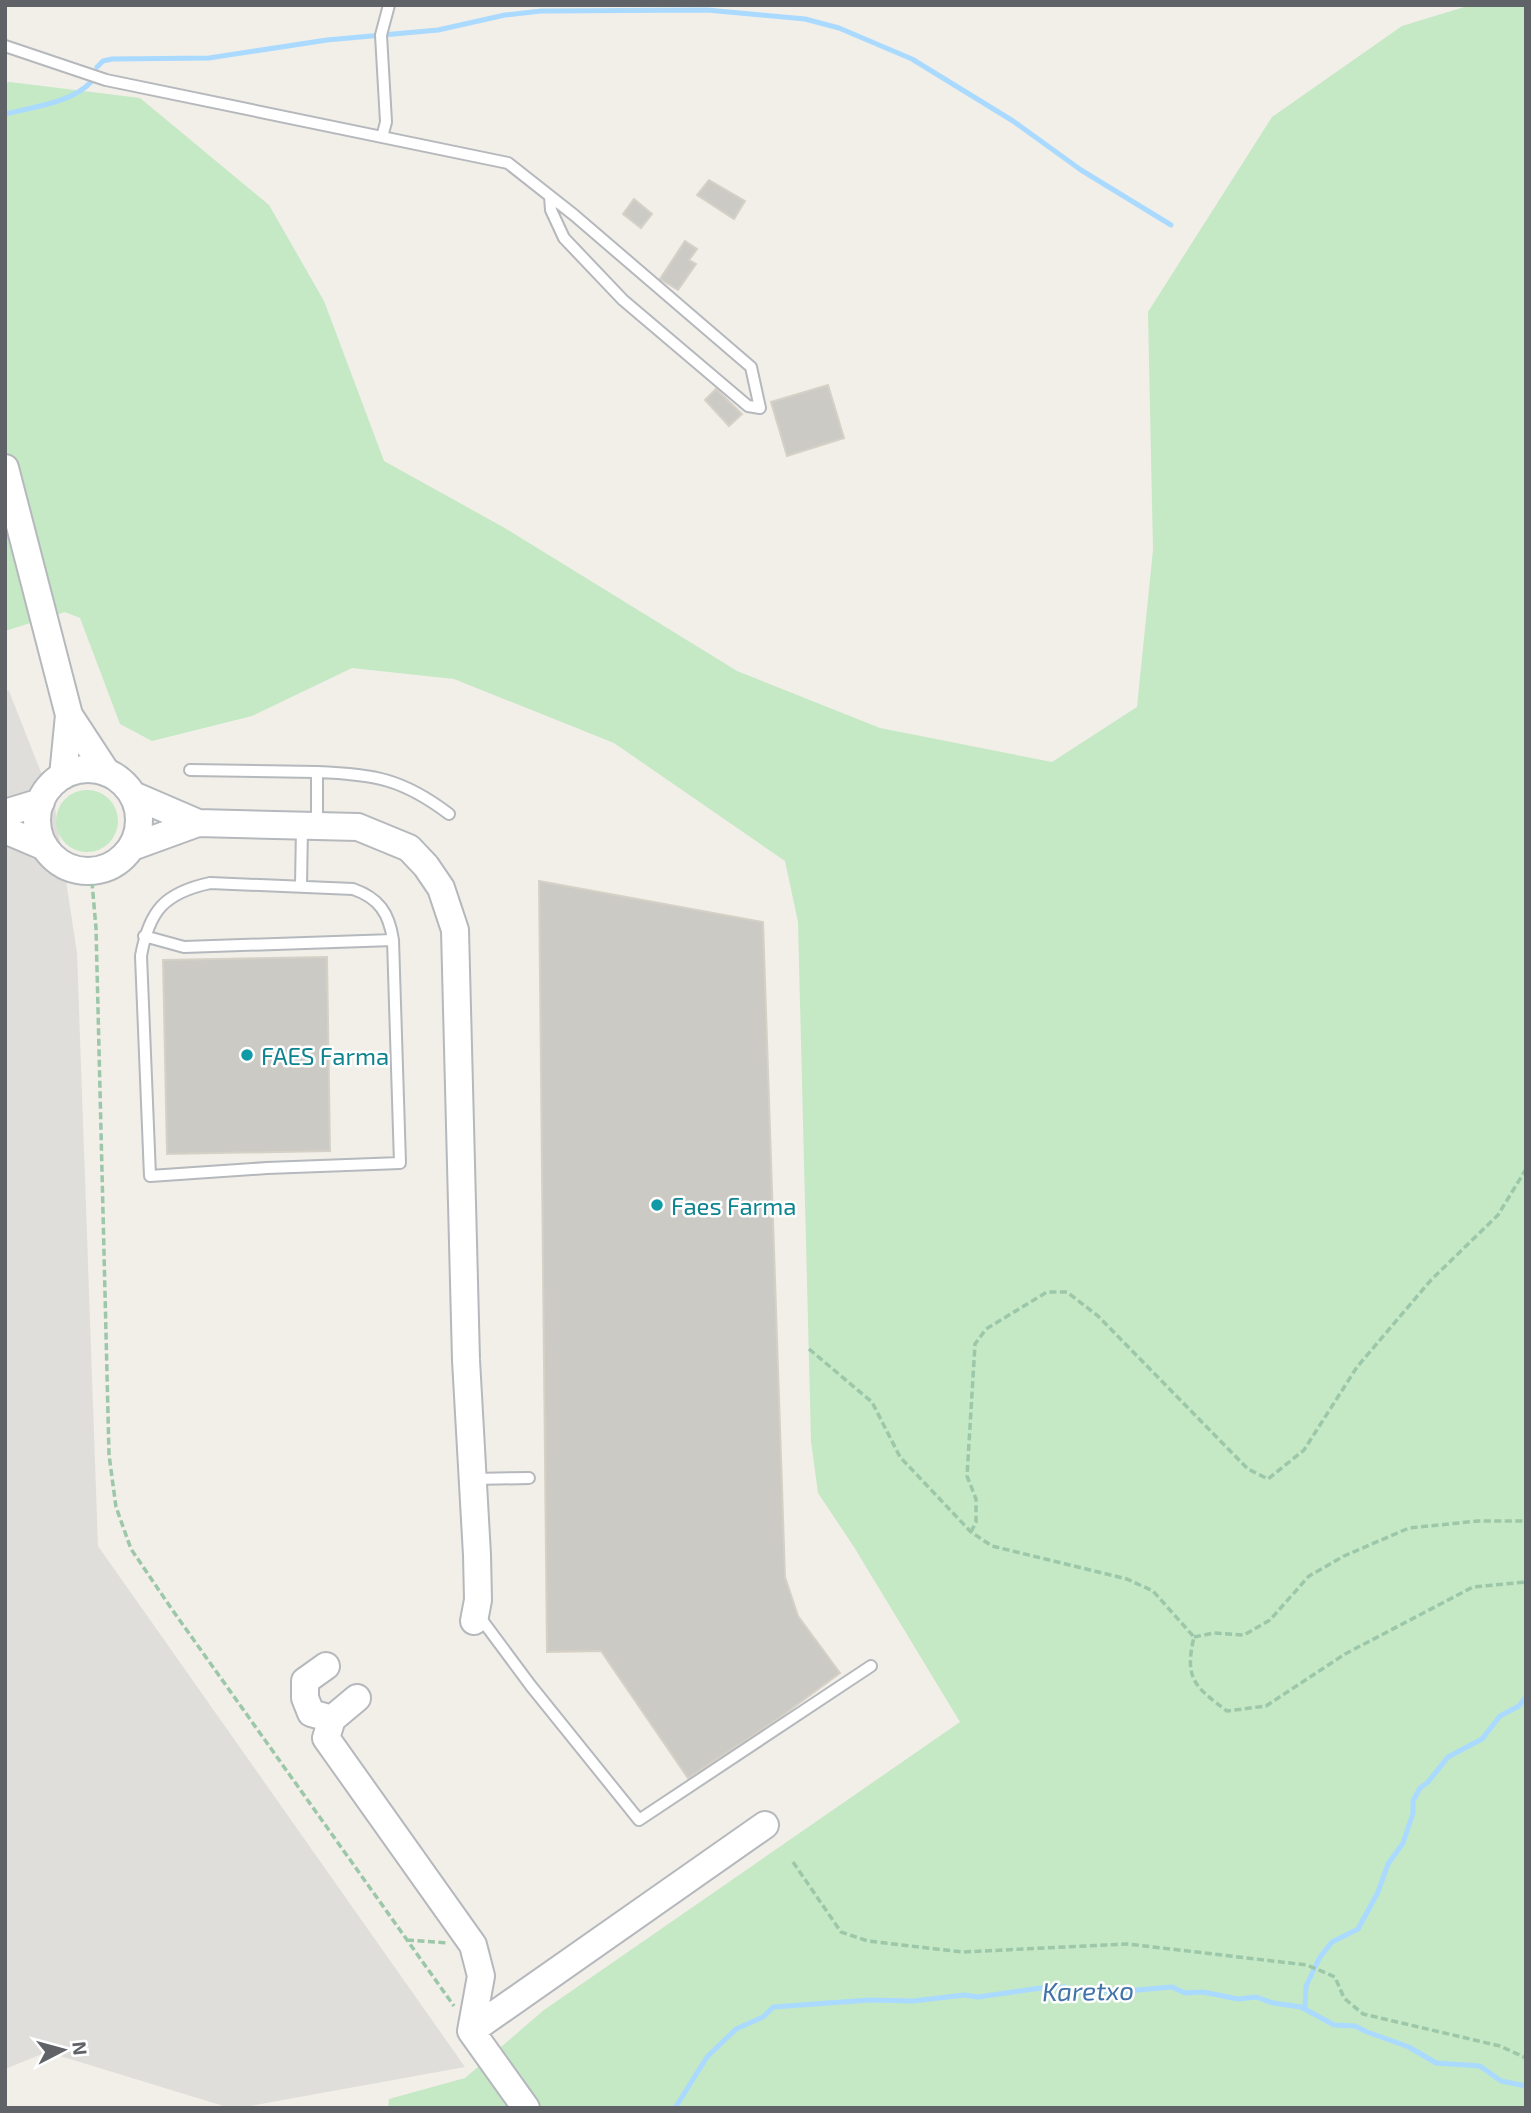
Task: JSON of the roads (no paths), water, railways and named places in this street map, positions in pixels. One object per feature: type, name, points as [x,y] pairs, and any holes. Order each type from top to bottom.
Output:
[{"type":"street","points":[[5,468],[69,715],[107,773]]},
{"type":"street","points":[[62,776],[69,715]]},
{"type":"street","points":[[45,847],[37,824],[41,802],[53,783],[62,776],[85,769],[118,778],[133,795],[198,823]]},
{"type":"street","points":[[5,830],[45,847],[62,864],[72,869],[91,871],[107,868],[117,863],[132,847],[139,827],[133,795]]},
{"type":"street","points":[[5,813],[41,802]]},
{"type":"street","points":[[132,847],[198,823],[358,827],[409,848],[441,888],[455,930],[466,1360],[478,1600],[475,1616]]},
{"type":"street","points":[[326,1666],[305,1681],[305,1698],[311,1713],[332,1719]]},
{"type":"street","points":[[357,1698],[332,1719],[326,1738],[473,1945],[481,1976],[471,2031],[527,2108]]},
{"type":"street","points":[[471,2031],[765,1825]]},
{"type":"lane","points":[[382,137],[386,122],[381,35],[389,5]]},
{"type":"lane","points":[[5,46],[106,80],[508,163],[550,196],[751,367],[760,408],[748,406],[623,300],[564,238],[551,210],[550,196]]},
{"type":"lane","points":[[190,770],[351,773],[393,781],[411,788],[449,814]]},
{"type":"lane","points":[[301,886],[317,772]]},
{"type":"lane","points":[[210,883],[353,889],[367,894],[382,908],[390,922],[393,940],[400,1163],[149,1176],[141,956],[145,936],[160,906],[175,893],[210,883]]},
{"type":"lane","points":[[145,936],[184,947],[393,940]]},
{"type":"lane","points":[[472,1479],[529,1478]]},
{"type":"lane","points":[[475,1616],[639,1820],[871,1666]]},
{"type":"waterway","points":[[97,67],[103,61],[112,59],[209,58],[327,40],[438,30],[505,15],[541,11],[707,10],[805,19],[839,28],[912,59],[1013,121],[1081,170],[1171,225]]},
{"type":"waterway","points":[[5,114],[63,99],[92,81]]},
{"type":"waterway","points":[[1305,2008],[1306,1986],[1320,1957],[1332,1942],[1358,1929],[1378,1892],[1388,1864],[1403,1843],[1413,1813],[1413,1801],[1420,1788],[1448,1757],[1482,1739],[1500,1716],[1519,1706],[1526,1697]]},
{"type":"waterway","name":"Karetxo","points":[[675,2108],[707,2057],[736,2029],[763,2017],[773,2007],[870,2000],[913,2001],[964,1995],[978,1997],[1065,1987],[1076,1991],[1172,1987],[1185,1993],[1203,1992],[1238,1999],[1256,1997],[1273,2003],[1301,2007],[1334,2025],[1355,2026],[1409,2047],[1436,2063],[1480,2066],[1501,2081],[1526,2086]]},
{"type":"place","name":"FAES Farma","points":[[247,1055]]},
{"type":"place","name":"Faes Farma","points":[[657,1205]]}]
